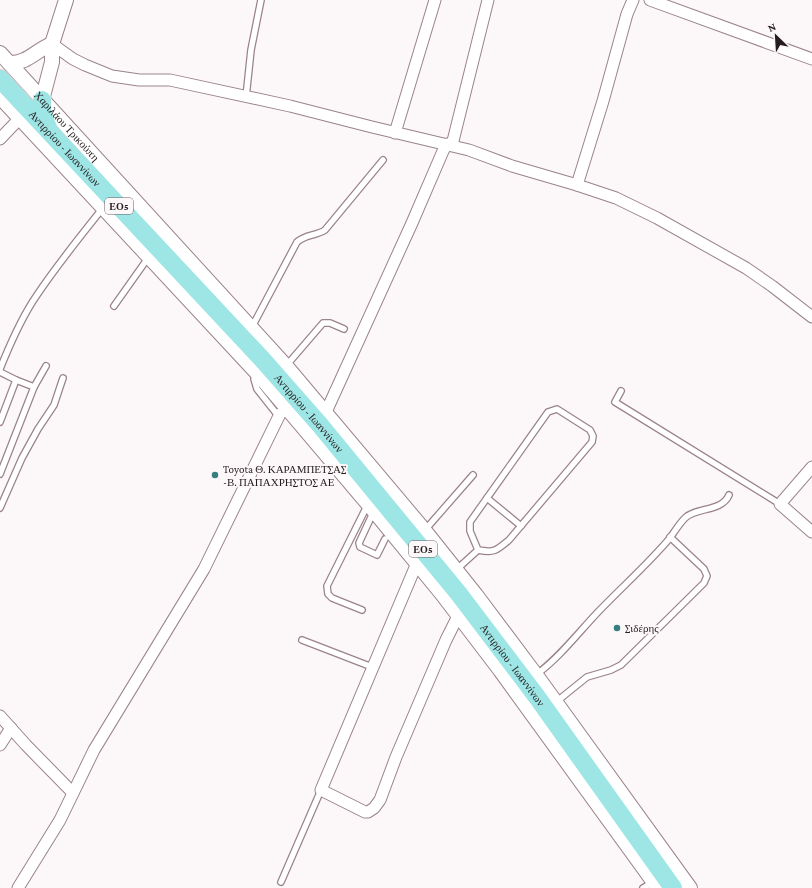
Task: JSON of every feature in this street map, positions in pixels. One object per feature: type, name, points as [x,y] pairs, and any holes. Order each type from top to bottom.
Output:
[{"type":"main road","name":"Αντιρρίου - Ιωαννίνων","points":[[0,79],[291,392],[432,560],[528,686],[673,888]]},
{"type":"main road","points":[[42,100],[42,112],[49,131]]},
{"type":"main road","points":[[144,233],[180,291]]},
{"type":"street","points":[[42,100],[52,62],[52,44],[66,0]]},
{"type":"street","points":[[395,133],[435,0]]},
{"type":"street","points":[[326,412],[443,151],[449,145],[488,0]]},
{"type":"street","points":[[577,185],[627,14],[633,0]]},
{"type":"street","points":[[650,0],[812,59]]},
{"type":"street","points":[[5,58],[16,64],[22,62],[44,47],[52,44]]},
{"type":"street","points":[[52,44],[73,59],[112,76],[139,80],[170,80],[290,106],[469,150],[512,166],[616,198],[698,240],[746,268],[812,317]]},
{"type":"street","name":"Χαριλάου Τρικούπη","points":[[5,58],[286,366],[425,530],[536,674],[690,888]]},
{"type":"street","points":[[0,97],[148,258],[257,373],[284,412],[371,507],[417,563],[542,726],[652,886]]},
{"type":"street","points":[[0,139],[20,118]]},
{"type":"street","points":[[18,888],[54,831],[94,750],[204,569],[284,412]]},
{"type":"street","points":[[812,467],[780,504],[812,532]]},
{"type":"street","points":[[417,563],[321,790],[365,812],[368,812],[376,807],[446,640],[458,616]]},
{"type":"street","points":[[0,716],[73,793]]},
{"type":"street","points":[[0,745],[11,728]]},
{"type":"lane","points":[[246,97],[251,50],[261,0]]},
{"type":"lane","points":[[252,328],[298,242],[302,237],[318,234],[325,230],[383,160]]},
{"type":"lane","points":[[34,387],[16,380],[0,371],[13,337],[36,296],[64,256],[103,208]]},
{"type":"lane","points":[[114,306],[148,258]]},
{"type":"lane","points":[[286,366],[323,323],[330,323],[344,328]]},
{"type":"lane","points":[[0,474],[34,387],[46,366]]},
{"type":"lane","points":[[0,508],[22,458],[38,429],[54,405],[63,378]]},
{"type":"lane","points":[[0,422],[16,380]]},
{"type":"lane","points":[[621,391],[615,402],[780,504]]},
{"type":"lane","points":[[557,409],[590,430],[593,436],[592,442],[508,540],[496,551],[490,552],[478,550],[469,527],[470,522],[548,412],[557,409]]},
{"type":"lane","points":[[425,530],[473,475]]},
{"type":"lane","points":[[536,674],[550,665],[593,617],[670,538],[685,517],[698,511],[722,504],[727,500],[729,495]]},
{"type":"lane","points":[[487,498],[521,526]]},
{"type":"lane","points":[[371,507],[359,543],[360,546],[377,555],[385,539]]},
{"type":"lane","points":[[362,610],[332,598],[328,594],[327,586],[371,507]]},
{"type":"lane","points":[[556,702],[587,677],[622,665],[704,583],[706,576],[704,569],[670,538]]},
{"type":"lane","points":[[456,570],[478,550]]},
{"type":"lane","points":[[302,640],[372,667]]},
{"type":"lane","points":[[281,882],[321,790]]},
{"type":"place","name":"Toyota Θ. ΚΑΡΑΜΠΕΤΣΑΣ -Β. ΠΑΠΑΧΡΗΣΤΟΣ ΑΕ","points":[[215,475]]},
{"type":"place","name":"Σιδέρης","points":[[617,628]]}]
